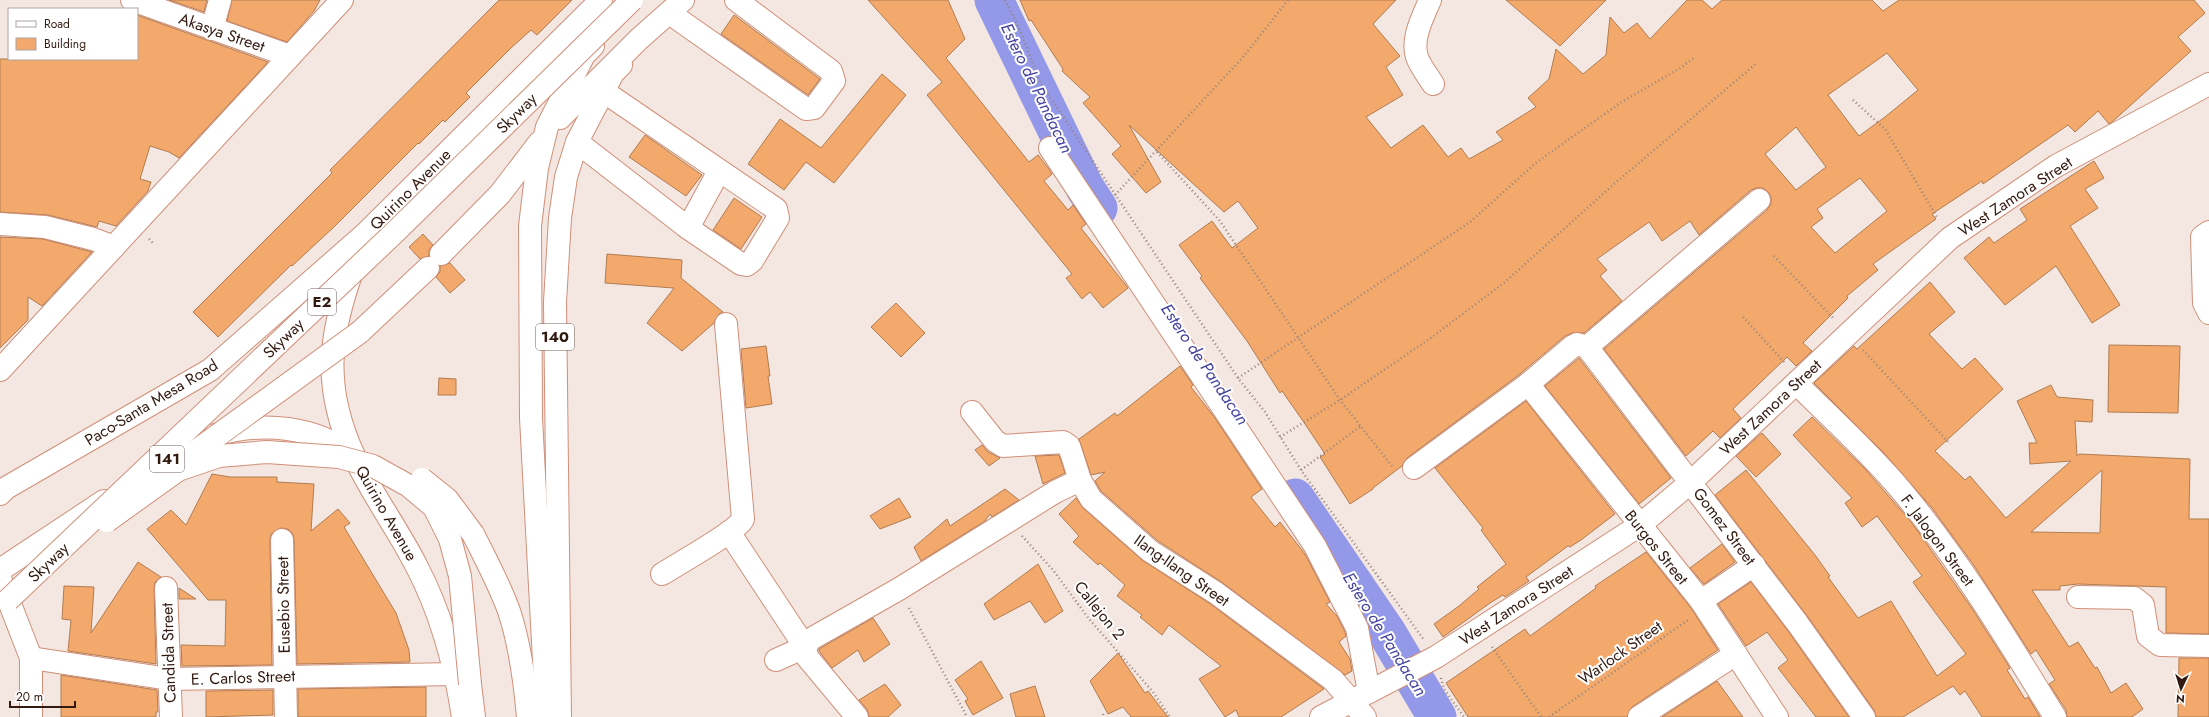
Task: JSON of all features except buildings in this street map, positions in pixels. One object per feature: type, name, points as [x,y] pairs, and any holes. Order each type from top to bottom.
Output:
[{"type":"main road","name":"Akasya Street","points":[[132,0],[290,56]]},
{"type":"main road","points":[[212,29],[220,0]]},
{"type":"main road","points":[[0,370],[342,0]]},
{"type":"main road","name":"Quirino Avenue","points":[[463,717],[457,674],[441,621],[418,567],[354,456],[336,406],[332,377],[332,348],[337,316],[365,234],[601,0]]},
{"type":"main road","name":"Skyway","points":[[2,596],[382,236],[622,0]]},
{"type":"main road","name":"Skyway","points":[[2,596],[394,233],[632,0]]},
{"type":"main road","points":[[547,717],[531,418],[530,226],[537,168],[547,127],[584,55],[636,0]]},
{"type":"main road","name":"140","points":[[560,717],[555,302],[560,218],[566,177],[577,142],[613,73],[689,0]]},
{"type":"main road","points":[[2,596],[360,332],[435,261],[500,194],[564,112],[679,8],[806,109],[814,108],[834,81],[831,71],[736,0]]},
{"type":"main road","points":[[1430,0],[1417,32],[1415,44],[1417,58],[1433,84]]},
{"type":"main road","name":"West Zamora Street","points":[[1321,717],[1433,659],[1640,525],[1691,482],[1950,238],[2056,166],[2209,84]]},
{"type":"main road","points":[[577,142],[688,228],[741,264],[747,265],[752,261],[778,218],[776,209],[603,91]]},
{"type":"main road","points":[[1050,148],[1315,546],[1357,628],[1366,693]]},
{"type":"main road","points":[[688,228],[719,171]]},
{"type":"main road","points":[[1414,468],[1582,345],[1759,200]]},
{"type":"main road","points":[[0,224],[45,227],[93,239],[114,247]]},
{"type":"main road","points":[[2209,232],[2202,237],[2204,303],[2209,313]]},
{"type":"main road","name":"Paco-Santa Mesa Road","points":[[0,494],[6,488],[210,370],[365,234]]},
{"type":"main road","points":[[662,574],[729,532],[740,524],[743,519],[726,324]]},
{"type":"main road","name":"Gomez Street","points":[[1582,345],[1691,482],[1754,565],[1864,717]]},
{"type":"main road","name":"F. Jalogon Street","points":[[1798,381],[1895,483],[1929,526],[1976,591],[2055,717]]},
{"type":"main road","name":"Burgos Street","points":[[1528,384],[1703,604],[1777,717]]},
{"type":"main road","name":"Ilang-Ilang Street","points":[[972,412],[995,441],[1003,446],[1063,442],[1069,446],[1080,480],[1091,499],[1150,551],[1216,593],[1333,680],[1366,693],[1365,717]]},
{"type":"main road","name":"141","points":[[0,570],[192,442],[238,430],[286,428],[315,434],[338,444],[354,456]]},
{"type":"main road","points":[[171,470],[217,449],[267,443],[339,447],[374,456],[413,472],[447,499],[473,534],[493,573],[509,613],[520,659],[528,717]]},
{"type":"main road","points":[[2,596],[178,470],[219,456],[267,452],[339,457],[373,466],[410,486],[434,508],[450,539],[460,576],[474,717]]},
{"type":"main road","points":[[776,660],[805,647],[811,639],[899,589],[1055,492],[1080,480]]},
{"type":"main road","points":[[729,532],[805,647],[808,657],[857,717]]},
{"type":"main road","name":"Eusebio Street","points":[[282,540],[286,717]]},
{"type":"main road","points":[[1703,604],[1754,565]]},
{"type":"main road","name":"Candida Street","points":[[166,588],[171,717]]},
{"type":"main road","points":[[2,596],[31,658],[31,717]]},
{"type":"main road","points":[[2078,597],[2134,598],[2143,605],[2148,636],[2160,646],[2209,646]]},
{"type":"main road","points":[[1639,717],[1736,654]]},
{"type":"main road","name":"E. Carlos Street","points":[[31,658],[170,679],[457,674]]},
{"type":"path","points":[[1005,0],[1019,28],[1040,82],[1238,378],[1265,412],[1301,470],[1433,659],[1444,689],[1464,717]]},
{"type":"path","points":[[1115,195],[1244,56],[1288,0]]},
{"type":"path","points":[[1238,378],[1299,339],[1470,222],[1537,162],[1614,107],[1682,68],[1695,57]]},
{"type":"path","points":[[1280,437],[1340,400],[1428,340],[1505,282],[1614,184],[1757,63]]},
{"type":"path","points":[[1853,100],[1885,129],[1950,238]]},
{"type":"path","points":[[1156,152],[1220,221],[1340,400],[1400,477],[1414,468]]},
{"type":"path","points":[[1743,317],[1798,381]]},
{"type":"path","points":[[1301,470],[1361,426]]},
{"type":"path","name":"Callejon 2","points":[[1008,521],[1053,570],[1089,619],[1153,692],[1170,717]]},
{"type":"path","points":[[899,589],[967,717]]},
{"type":"path","name":"Warlock Street","points":[[1549,717],[1703,604]]},
{"type":"path","points":[[1479,629],[1541,717]]},
{"type":"waterway","name":"Estero de Pandacan","points":[[994,0],[1085,188],[1098,208]]},
{"type":"waterway","name":"Estero de Pandacan","points":[[1295,498],[1387,633],[1437,717]]}]
